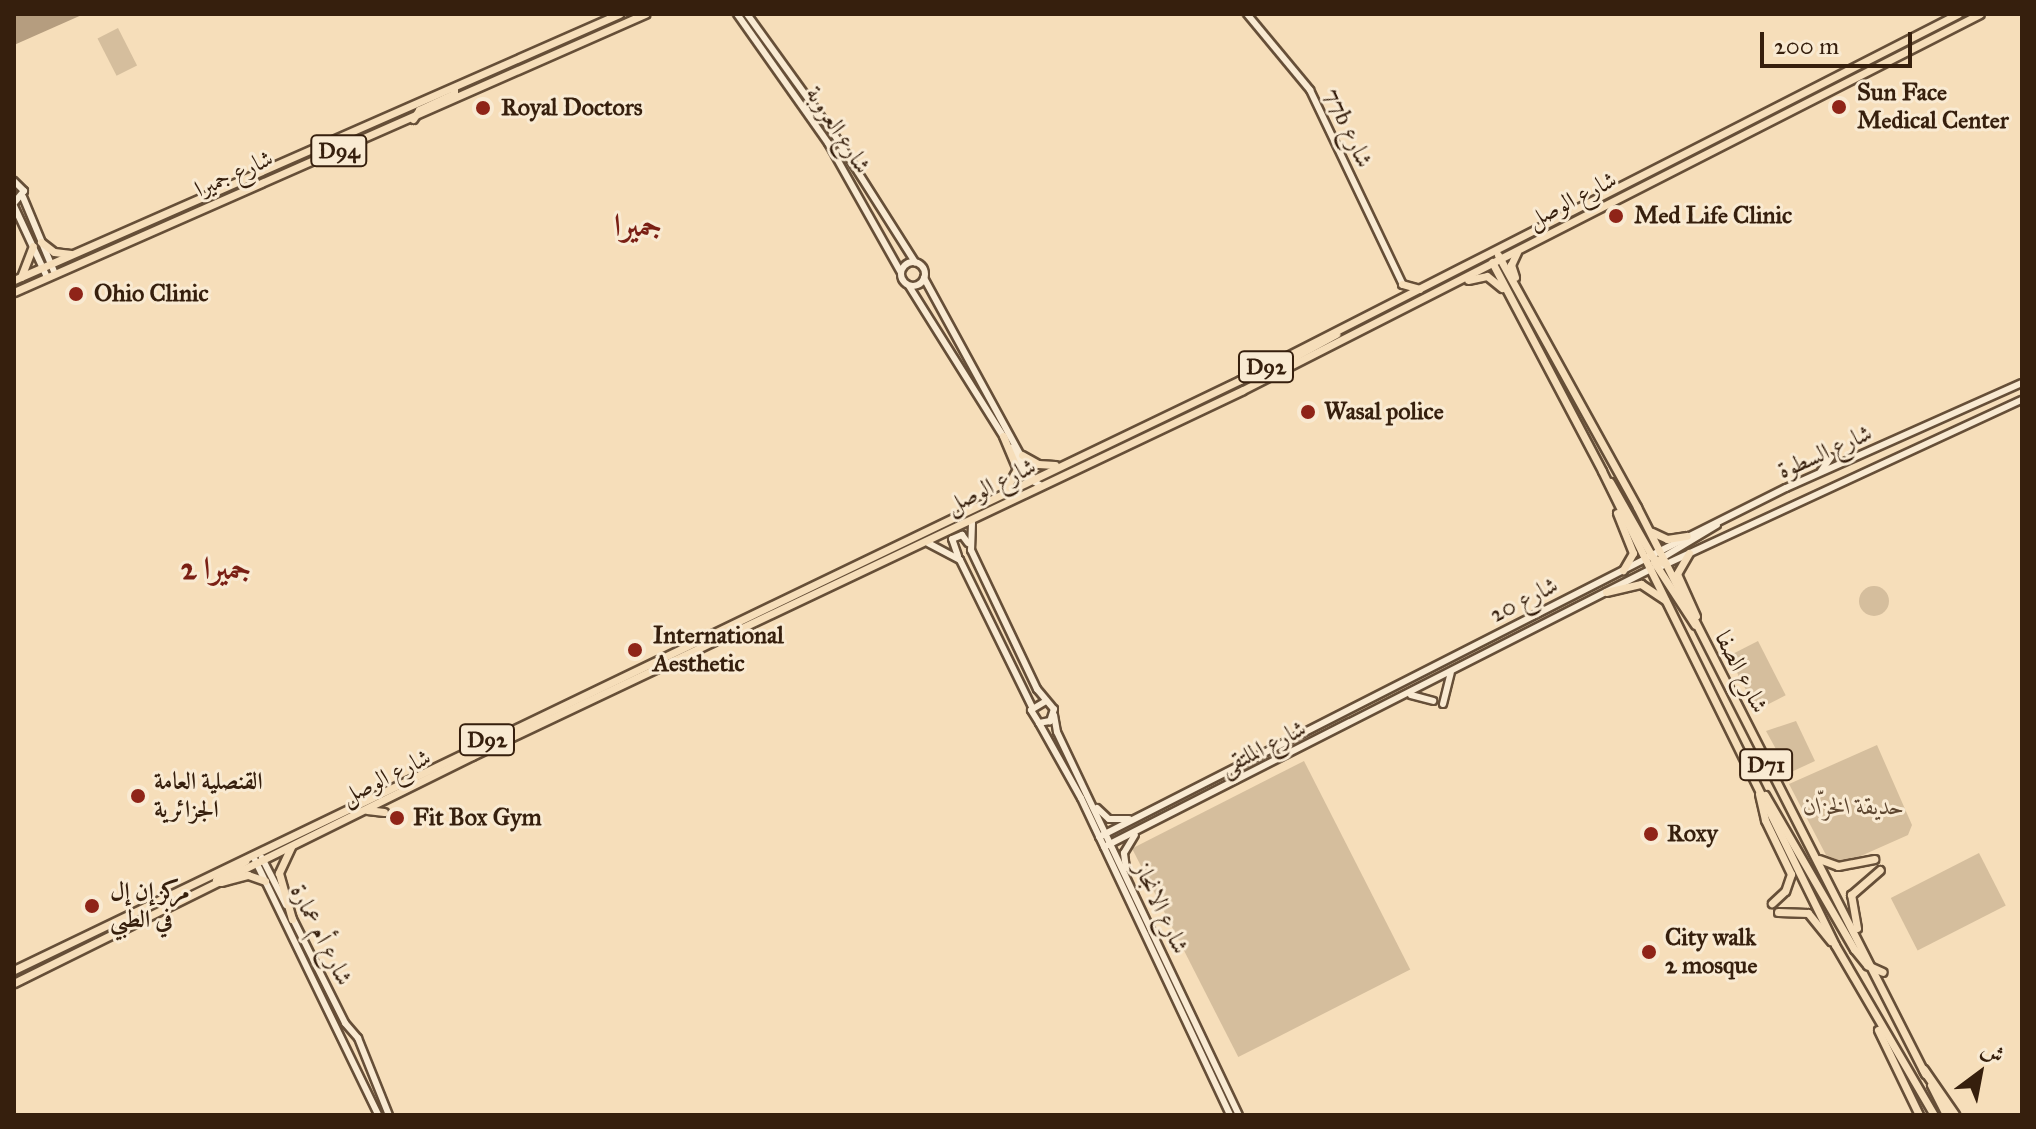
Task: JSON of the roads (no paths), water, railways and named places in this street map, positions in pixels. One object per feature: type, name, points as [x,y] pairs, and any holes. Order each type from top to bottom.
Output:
[{"type":"highway","points":[[1924,1070],[1955,1115]]},
{"type":"main road","name":"شارع جميرا","points":[[17,279],[619,14]]},
{"type":"main road","name":"شارع جميرا","points":[[14,292],[413,119],[645,14]]},
{"type":"main road","name":"شارع الوصل","points":[[14,983],[472,756],[698,653],[1034,482],[1253,385],[1450,285],[1565,216],[1958,14]]},
{"type":"main road","name":"شارع الوصل","points":[[16,968],[514,726],[682,648],[784,594],[1001,492],[1034,482],[1061,464],[1232,384],[1408,295],[1523,248],[1980,14]]},
{"type":"main road","points":[[1884,63],[1884,57],[1904,43]]},
{"type":"main road","points":[[413,119],[419,110],[455,93],[454,88]]},
{"type":"main road","points":[[1671,172],[1746,129],[1747,122]]},
{"type":"main road","points":[[17,279],[37,244],[54,252],[77,254]]},
{"type":"main road","points":[[1521,294],[1511,265],[1523,248]]},
{"type":"main road","name":"شارع الصفا","points":[[1495,257],[1521,294],[1648,529],[1668,603],[1835,945],[1873,1016],[1934,1115]]},
{"type":"main road","name":"شارع الصفا","points":[[1495,257],[1514,302],[1602,471],[1615,503],[1657,561],[1696,626],[1946,1115]]},
{"type":"main road","points":[[1450,285],[1489,277],[1514,302]]},
{"type":"main road","points":[[1402,284],[1421,289]]},
{"type":"main road","points":[[1253,385],[1256,377],[1327,341],[1340,329]]},
{"type":"main road","points":[[1142,436],[1231,391],[1232,384]]},
{"type":"main road","points":[[1001,492],[1014,480],[1017,469],[1003,436]]},
{"type":"main road","points":[[1022,455],[1041,465],[1061,464]]},
{"type":"main road","points":[[1602,471],[1657,561]]},
{"type":"main road","points":[[1615,503],[1633,553],[1623,570]]},
{"type":"main road","points":[[1648,529],[1667,539],[1687,536]]},
{"type":"main road","points":[[1689,553],[1677,570],[1695,611],[1696,626]]},
{"type":"main road","points":[[1606,592],[1641,584],[1668,603]]},
{"type":"main road","points":[[758,631],[766,617]]},
{"type":"main road","points":[[634,680],[637,673],[682,648]]},
{"type":"main road","points":[[472,756],[510,735],[514,726]]},
{"type":"main road","points":[[1759,788],[1854,949],[1872,969],[1883,972]]},
{"type":"main road","points":[[1759,788],[1765,820],[1791,874],[1785,891],[1772,903]]},
{"type":"main road","points":[[365,809],[384,812]]},
{"type":"main road","points":[[292,919],[279,873],[293,844]]},
{"type":"main road","points":[[215,882],[249,859],[252,853]]},
{"type":"main road","points":[[1817,858],[1838,866],[1874,859]]},
{"type":"main road","points":[[1868,960],[1851,897],[1859,883],[1880,870]]},
{"type":"main road","points":[[1814,880],[1823,872]]},
{"type":"main road","points":[[215,882],[248,875],[265,881]]},
{"type":"main road","points":[[1818,906],[1828,901]]},
{"type":"main road","points":[[1778,912],[1808,913],[1835,945]]},
{"type":"main road","points":[[1873,1016],[1919,1115]]},
{"type":"street","name":"شارع العروبة","points":[[737,14],[828,143],[909,286]]},
{"type":"street","name":"شارع العروبة","points":[[747,14],[837,139],[915,262],[924,269],[924,278]]},
{"type":"street","name":"77b شارع","points":[[1247,14],[1310,90],[1408,295]]},
{"type":"street","points":[[14,181],[23,188],[37,244],[51,276]]},
{"type":"street","points":[[23,197],[14,205],[37,244]]},
{"type":"street","points":[[900,271],[915,262]]},
{"type":"street","name":"77b شارع","points":[[1394,303],[1400,289],[1395,272]]},
{"type":"street","points":[[924,278],[1034,482],[1003,436],[909,286],[924,278]]},
{"type":"street","name":"شارع السطوة","points":[[1657,561],[1687,536],[1821,472],[2022,383]]},
{"type":"street","name":"شارع السطوة","points":[[1657,561],[1689,553],[2022,400]]},
{"type":"street","points":[[1915,448],[1913,438],[1930,426]]},
{"type":"street","points":[[1821,472],[1831,457]]},
{"type":"street","points":[[1657,561],[1721,520]]},
{"type":"street","points":[[971,550],[972,523]]},
{"type":"street","points":[[954,537],[965,537],[971,550],[1046,701],[1032,707],[952,544],[954,537]]},
{"type":"street","points":[[928,543],[960,560]]},
{"type":"street","name":"شارع 20","points":[[1419,673],[1623,570],[1657,561]]},
{"type":"street","name":"شارع 20","points":[[1438,678],[1606,592],[1657,561]]},
{"type":"street","points":[[1432,667],[1430,677],[1438,678]]},
{"type":"street","points":[[1443,704],[1453,671]]},
{"type":"street","name":"شارع الملتقى","points":[[1103,836],[1419,673]]},
{"type":"street","name":"شارع الملتقى","points":[[1107,846],[1438,678]]},
{"type":"street","points":[[1402,682],[1408,694]]},
{"type":"street","points":[[1393,701],[1419,694],[1433,701]]},
{"type":"street","name":"شارع الانجاز","points":[[1046,701],[1107,846],[1230,1115]]},
{"type":"street","name":"شارع الانجاز","points":[[1032,707],[1103,836]]},
{"type":"street","points":[[1039,723],[1054,715]]},
{"type":"street","points":[[1073,765],[1104,816],[1120,821],[1147,813]]},
{"type":"street","points":[[1146,915],[1124,853],[1131,839],[1153,824]]},
{"type":"street","name":"شارع الانجاز","points":[[1107,846],[1146,915],[1239,1115]]},
{"type":"street","name":"شارع أم عمارة","points":[[252,853],[292,919],[359,1044]]},
{"type":"street","name":"شارع أم عمارة","points":[[260,862],[265,881],[344,1050]]},
{"type":"street","points":[[340,1040],[353,1033]]},
{"type":"street","points":[[344,1050],[352,1052],[359,1044],[389,1115]]},
{"type":"street","points":[[344,1050],[378,1115]]},
{"type":"place","name":"Sun Face Medical Center","points":[[1839,107]]},
{"type":"place","name":"Royal Doctors","points":[[483,108]]},
{"type":"place","name":"Med Life Clinic","points":[[1616,216]]},
{"type":"place","name":"Ohio Clinic","points":[[76,294]]},
{"type":"place","name":"Wasal police","points":[[1308,412]]},
{"type":"place","name":"International Aesthetic","points":[[635,650]]},
{"type":"place","name":"القنصلية العامة الجزائرية","points":[[138,796]]},
{"type":"place","name":"Fit Box Gym","points":[[397,818]]},
{"type":"place","name":"Roxy","points":[[1651,834]]},
{"type":"place","name":"مركز إن إل في الطبي","points":[[92,906]]},
{"type":"place","name":"City walk 2 mosque","points":[[1649,952]]},
{"type":"district","name":"جميرا","points":[[638,226]]},
{"type":"district","name":"جميرا 2","points":[[216,569]]},
{"type":"park label","name":"حديقة الخزّان","points":[[1854,807]]}]
